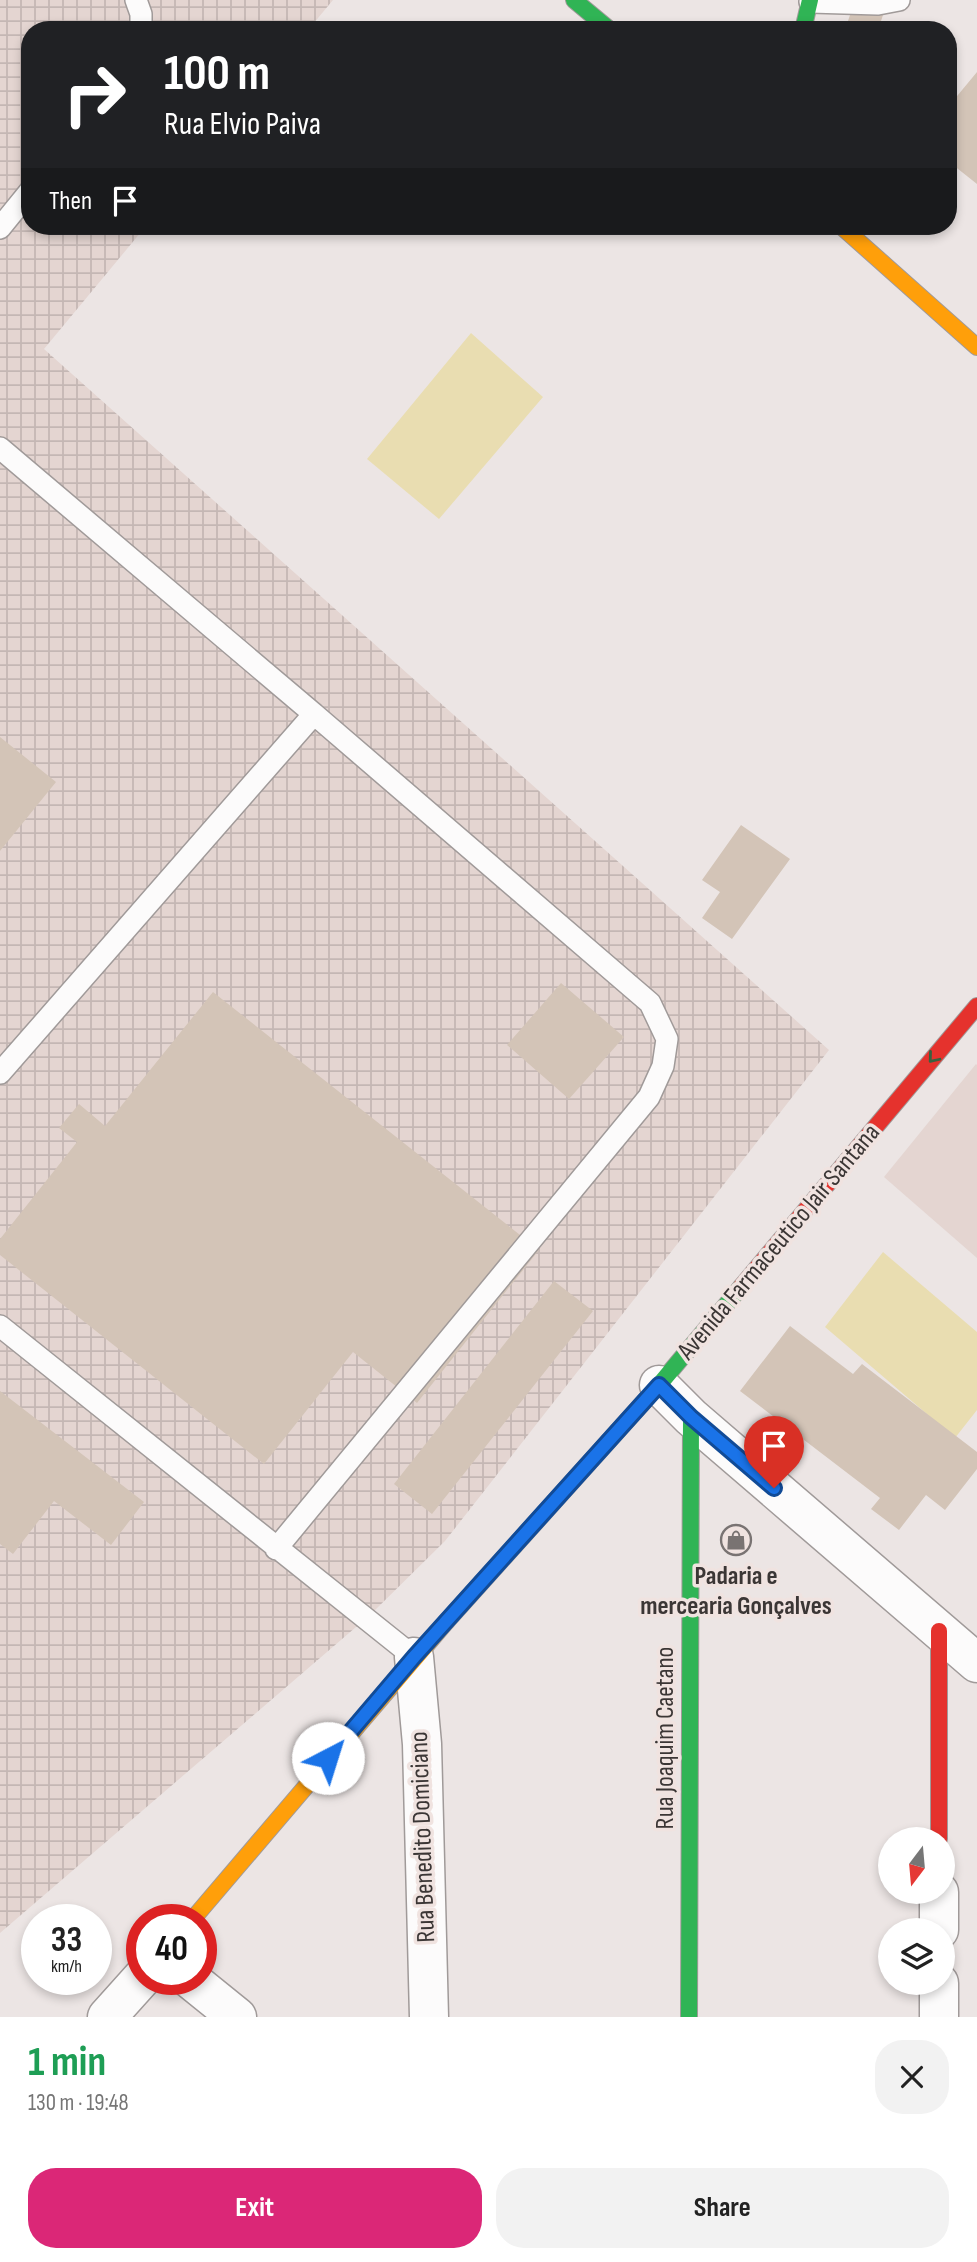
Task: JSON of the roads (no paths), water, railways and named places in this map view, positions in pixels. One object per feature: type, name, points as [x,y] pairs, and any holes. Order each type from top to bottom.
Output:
[{"type":"street","points":[[574,0],[599,21]]},
{"type":"street","points":[[805,21],[810,1]]},
{"type":"street","points":[[851,235],[977,347]]},
{"type":"street","name":"Avenida Farmaceutico Jair Santana","points":[[206,1904],[414,1657],[659,1385],[974,1016]]},
{"type":"street","points":[[659,1385],[691,1417],[977,1663]]},
{"type":"street","name":"Rua Joaquim Caetano","points":[[689,2017],[691,1417]]},
{"type":"street","points":[[939,1631],[939,1827]]},
{"type":"street","name":"Rua Benedito Domiciano","points":[[414,1657],[422,1744],[429,2017]]},
{"type":"street","points":[[107,2017],[127,1995]]},
{"type":"street","points":[[210,1995],[237,2017]]},
{"type":"street","points":[[939,1995],[939,2017]]},
{"type":"lane","points":[[136,0],[141,21]]},
{"type":"lane","points":[[810,1],[878,4],[899,0]]},
{"type":"lane","points":[[0,228],[21,202]]},
{"type":"lane","points":[[0,448],[314,713],[650,1003],[667,1039],[663,1066],[649,1097],[276,1549]]},
{"type":"lane","points":[[0,1073],[314,713]]},
{"type":"lane","points":[[0,1326],[414,1657]]},
{"type":"place","name":"Padaria e mercearia Gonçalves","points":[[736,1540]]}]
